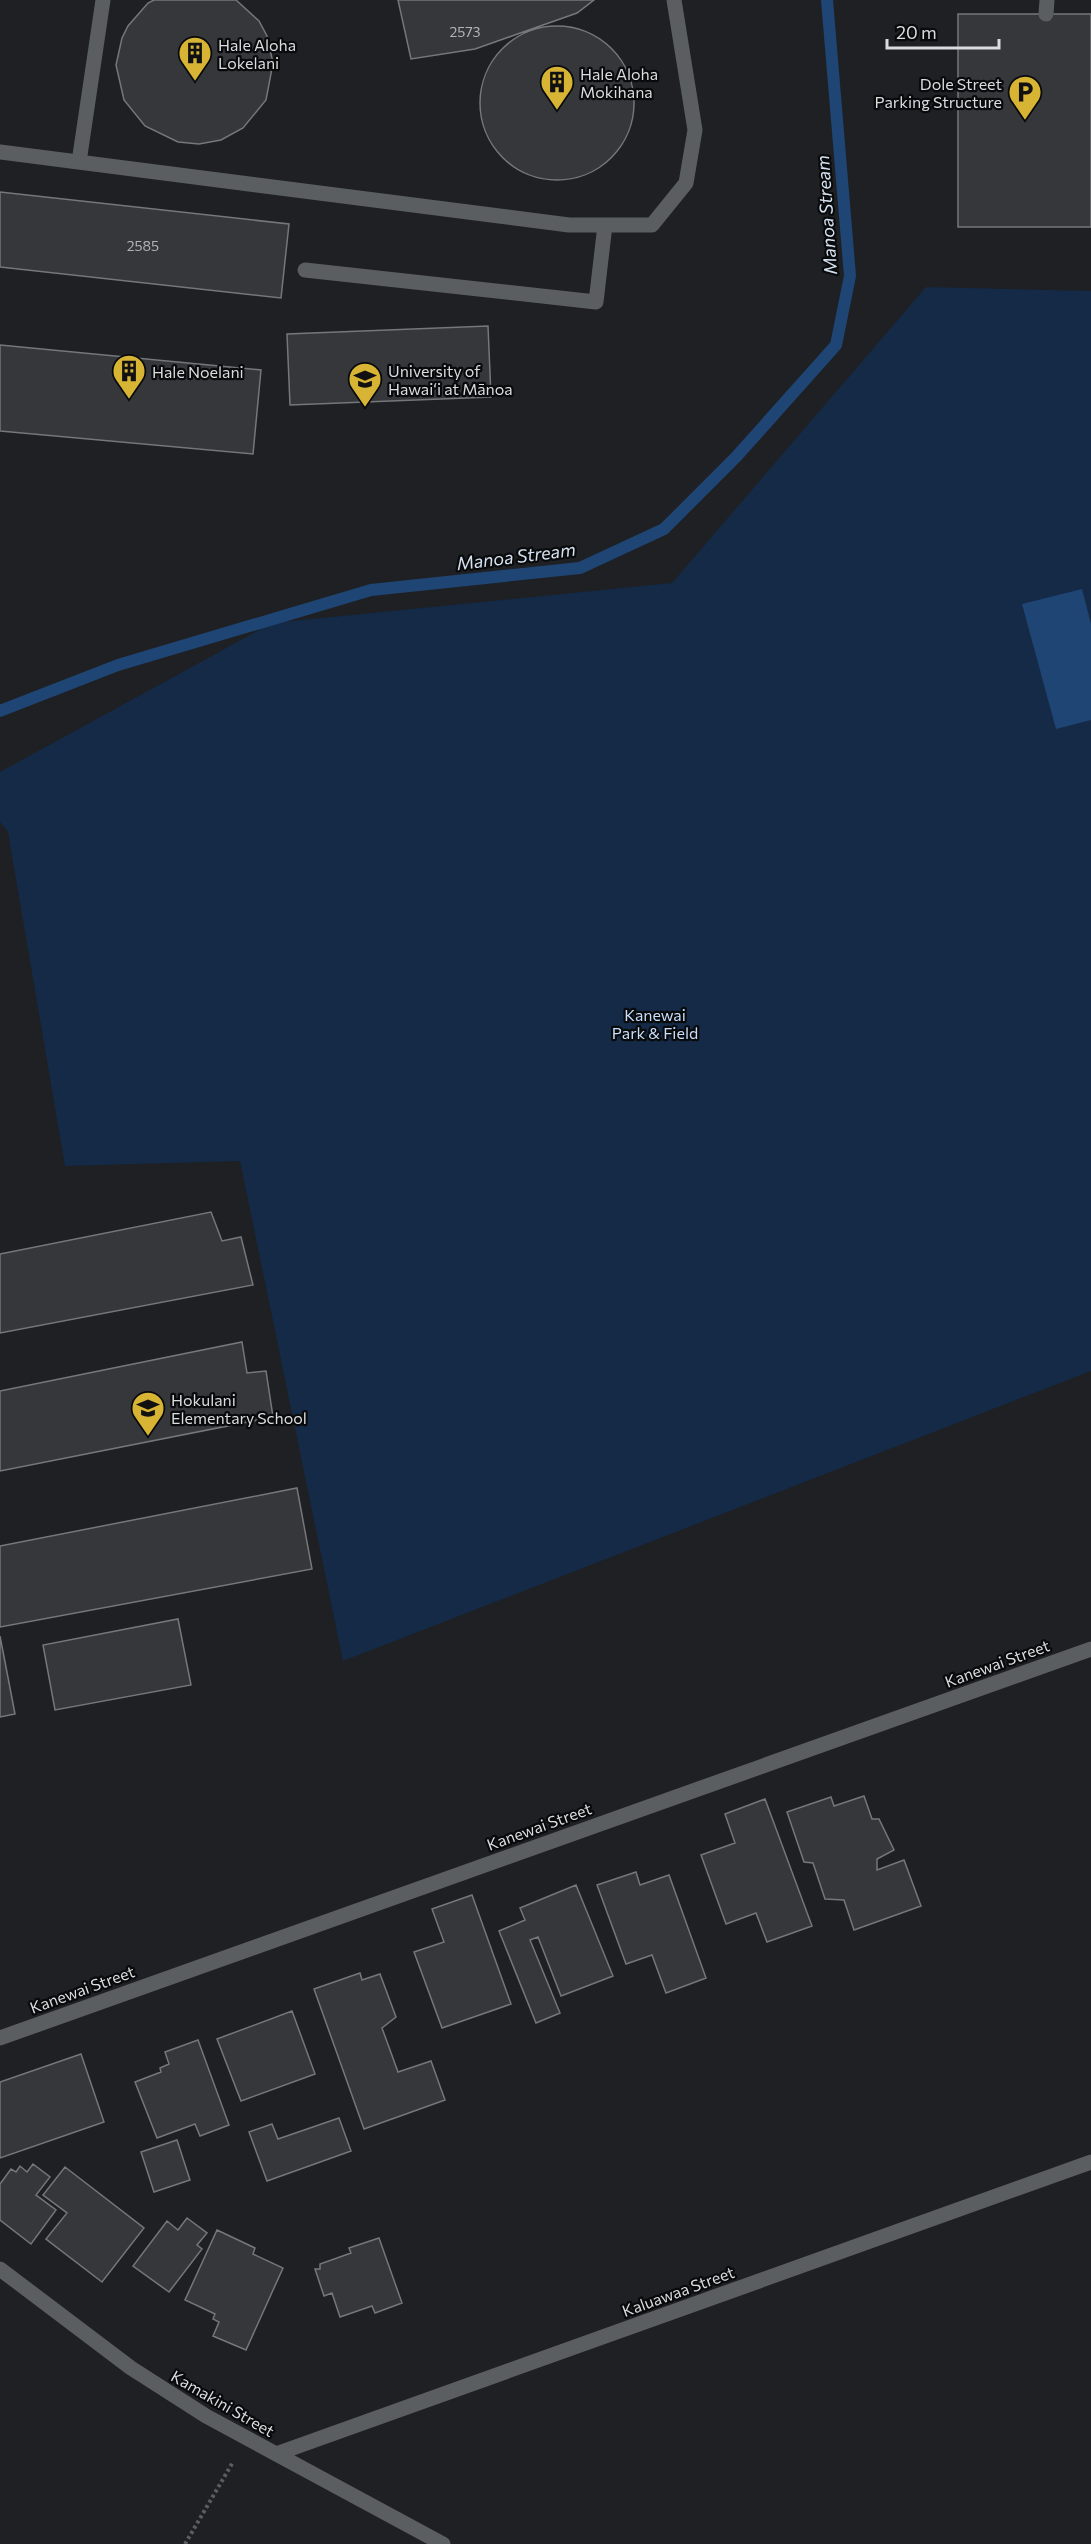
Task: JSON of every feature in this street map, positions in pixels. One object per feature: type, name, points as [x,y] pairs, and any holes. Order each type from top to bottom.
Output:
[{"type":"street","points":[[79,162],[103,0]]},
{"type":"street","points":[[0,152],[569,225],[652,225],[686,183],[695,130],[674,0]]},
{"type":"street","points":[[305,270],[596,302],[605,225]]},
{"type":"street","name":"Kanewai Street","points":[[0,2038],[1091,1649]]},
{"type":"street","name":"Kaluawaa Street","points":[[276,2454],[1091,2162]]},
{"type":"street","name":"Kamakini Street","points":[[0,2269],[131,2368],[206,2416],[443,2544]]},
{"type":"path","points":[[185,2544],[246,2439]]},
{"type":"green space","name":"Kanewai Park & Field","points":[[926,287],[1091,291],[1091,1371],[343,1661],[240,1161],[65,1166],[8,832],[0,822],[0,772],[272,623],[672,583]]},
{"type":"shaded area","points":[[1082,589],[1091,624],[1091,720],[1056,729],[1022,604]]},
{"type":"building","name":"Hale Aloha Lokelani","points":[[154,0],[236,0],[259,21],[267,36],[273,63],[266,100],[243,128],[221,140],[199,144],[178,142],[145,126],[124,100],[116,65],[122,38],[128,26],[148,3]]},
{"type":"building","points":[[398,0],[594,0],[577,13],[475,49],[411,59]]},
{"type":"building","name":"Dole Street Parking Structure","points":[[958,14],[1091,14],[1091,227],[958,227]]},
{"type":"building","name":"Hale Aloha Mokihana","points":[[557,26],[572,27],[587,32],[612,48],[628,73],[633,88],[633,118],[628,133],[612,158],[587,174],[572,179],[557,180],[542,179],[527,174],[502,158],[486,133],[481,118],[480,103],[481,88],[486,73],[502,48],[527,32],[542,27]]},
{"type":"building","points":[[0,192],[289,224],[281,298],[0,267]]},
{"type":"building","name":"Hale Noelani","points":[[488,326],[491,397],[290,405],[287,334]]},
{"type":"building","name":"Hale Noelani","points":[[0,345],[261,370],[253,454],[0,431]]},
{"type":"building","points":[[211,1212],[222,1241],[241,1237],[253,1285],[0,1333],[0,1254]]},
{"type":"building","points":[[242,1342],[247,1373],[266,1371],[273,1417],[0,1471],[0,1391]]},
{"type":"building","points":[[297,1488],[312,1569],[0,1627],[0,1546]]},
{"type":"building","points":[[178,1619],[191,1685],[55,1710],[43,1645]]},
{"type":"building","points":[[0,1636],[15,1714],[0,1717]]},
{"type":"building","points":[[864,1796],[872,1819],[879,1819],[894,1850],[877,1859],[877,1870],[904,1860],[921,1906],[854,1930],[844,1900],[825,1899],[813,1863],[804,1862],[787,1812],[831,1797],[834,1806]]},
{"type":"building","points":[[765,1799],[812,1926],[767,1942],[756,1913],[726,1924],[701,1855],[735,1843],[725,1814]]},
{"type":"building","points":[[636,1872],[640,1885],[669,1875],[706,1978],[666,1993],[652,1955],[626,1964],[597,1885]]},
{"type":"building","points":[[576,1885],[613,1976],[561,1996],[538,1937],[530,1940],[560,2013],[536,2023],[499,1931],[525,1920],[520,1908]]},
{"type":"building","points":[[472,1895],[511,2004],[442,2028],[414,1952],[444,1942],[432,1909]]},
{"type":"building","points":[[360,1973],[362,1980],[380,1974],[396,2017],[382,2028],[398,2072],[431,2061],[445,2100],[364,2129],[314,1989]]},
{"type":"building","points":[[292,2011],[315,2074],[241,2101],[217,2039]]},
{"type":"building","points":[[198,2040],[229,2125],[200,2136],[195,2124],[157,2138],[135,2082],[161,2072],[160,2068],[169,2064],[165,2052]]},
{"type":"building","points":[[81,2054],[104,2122],[0,2158],[0,2082]]},
{"type":"building","points":[[339,2118],[351,2151],[267,2181],[249,2132],[272,2124],[278,2139]]},
{"type":"building","points":[[177,2140],[190,2180],[154,2192],[141,2152]]},
{"type":"building","points":[[33,2164],[50,2177],[36,2195],[56,2210],[31,2244],[0,2220],[0,2184],[11,2169],[16,2172],[20,2166],[27,2172]]},
{"type":"building","points":[[65,2167],[144,2228],[102,2282],[46,2239],[67,2213],[43,2195]]},
{"type":"building","points":[[187,2218],[207,2233],[197,2245],[202,2249],[169,2292],[133,2266],[167,2221],[178,2230]]},
{"type":"building","points":[[217,2230],[255,2248],[253,2254],[283,2268],[246,2350],[213,2336],[219,2322],[213,2319],[215,2314],[185,2300]]},
{"type":"building","points":[[379,2238],[402,2303],[375,2313],[372,2306],[340,2317],[332,2293],[324,2296],[315,2269],[320,2269],[320,2264],[351,2253],[349,2248]]},
{"type":"waterway","name":"Manoa Stream","points":[[0,711],[118,665],[371,590],[580,568],[664,529],[736,457],[836,345],[850,276],[827,0]]},
{"type":"place","name":"Hale Aloha Lokelani","points":[[195,82]]},
{"type":"place","name":"Hale Aloha Mokihana","points":[[557,111]]},
{"type":"place","name":"Dole Street Parking Structure","points":[[1025,121]]},
{"type":"place","name":"Hale Noelani","points":[[129,400]]},
{"type":"place","name":"University of Hawaiʻi at Mānoa","points":[[365,408]]},
{"type":"place","name":"Hokulani Elementary School","points":[[148,1437]]}]
